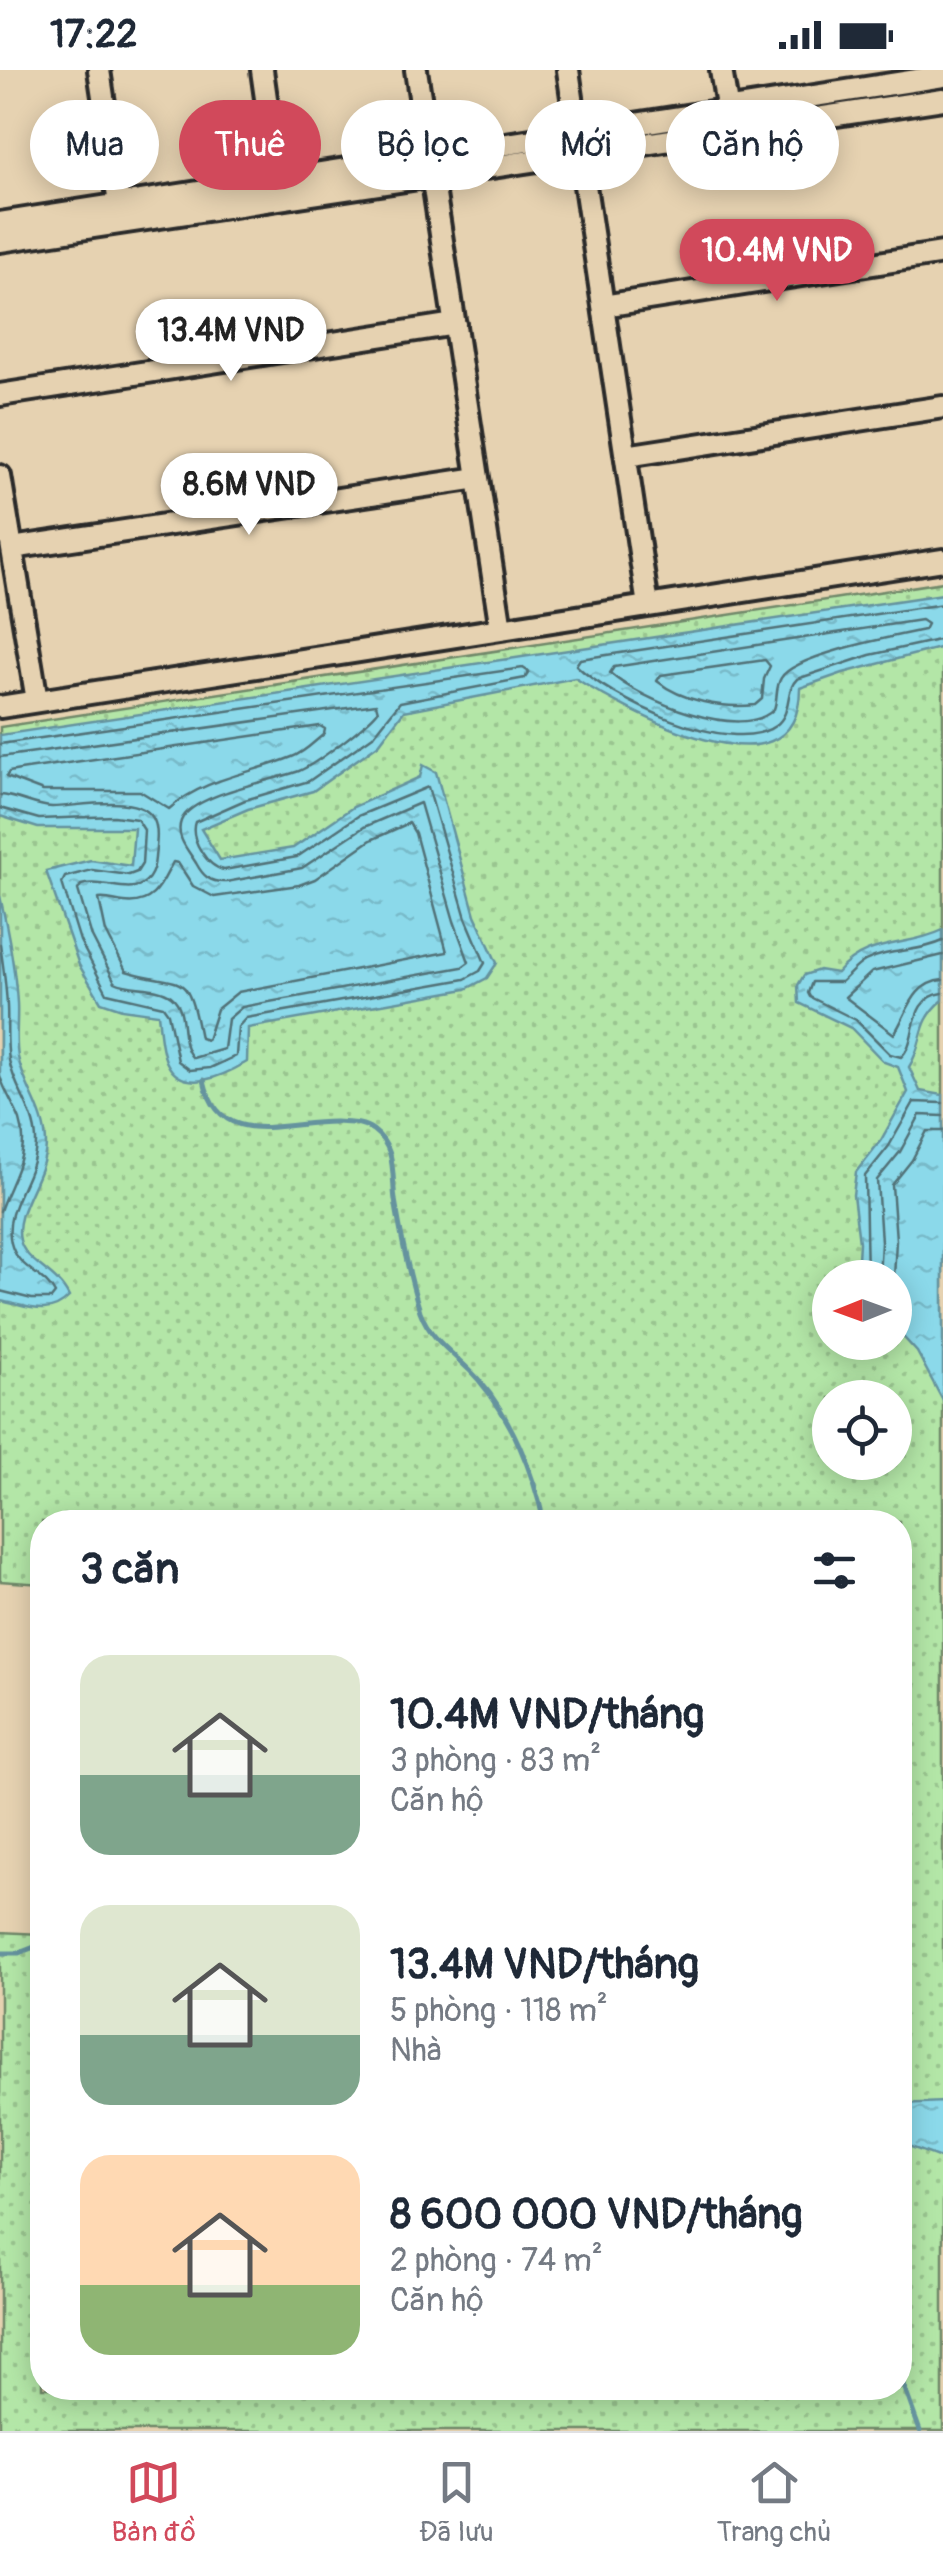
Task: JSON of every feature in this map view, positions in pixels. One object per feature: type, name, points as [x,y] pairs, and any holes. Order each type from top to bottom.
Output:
[{"type":"street","points":[[99,70],[120,204]]},
{"type":"street","points":[[262,70],[266,100]]},
{"type":"street","points":[[416,70],[421,100]]},
{"type":"street","points":[[568,70],[573,100]]},
{"type":"street","points":[[722,70],[726,100]]},
{"type":"street","points":[[826,100],[943,76]]},
{"type":"street","points":[[839,109],[943,99]]},
{"type":"street","points":[[0,223],[120,204],[268,190]]},
{"type":"street","points":[[0,241],[274,190]]},
{"type":"street","points":[[435,190],[501,629]]},
{"type":"street","points":[[586,190],[648,606]]},
{"type":"street","points":[[603,306],[943,253]]},
{"type":"street","points":[[0,395],[455,324]]},
{"type":"street","points":[[626,456],[943,406]]},
{"type":"street","points":[[0,476],[37,701]]},
{"type":"street","points":[[12,548],[478,478]]},
{"type":"street","points":[[0,707],[943,560]]},
{"type":"green space","points":[[943,582],[943,2431],[0,2431],[0,1932],[30,1933],[30,2400],[912,2400],[912,1510],[30,1510],[30,1583],[0,1581],[0,727]]},
{"type":"water","points":[[943,594],[943,647],[800,688],[792,723],[771,741],[740,745],[704,739],[629,709],[575,678],[404,711],[379,744],[313,791],[248,809],[201,829],[220,860],[293,848],[353,807],[420,777],[423,765],[436,772],[475,915],[497,963],[487,978],[466,989],[248,1028],[247,1062],[205,1080],[183,1079],[174,1073],[162,1045],[158,1014],[101,1002],[79,965],[46,871],[91,860],[131,866],[134,828],[38,828],[0,816],[0,735]]},
{"type":"water","points":[[0,896],[15,976],[18,1057],[42,1122],[46,1145],[41,1170],[21,1218],[20,1240],[28,1255],[57,1280],[69,1297],[45,1309],[0,1301]]},
{"type":"water","points":[[943,930],[943,1000],[928,1017],[909,1067],[920,1091],[943,1095],[943,1401],[912,1347],[912,1260],[858,1260],[853,1195],[856,1172],[881,1140],[908,1092],[898,1067],[884,1062],[851,1028],[799,1003],[798,985],[804,975],[819,970],[837,973],[861,954]]},
{"type":"water","points":[[943,2102],[943,2159],[912,2147],[912,2103]]},
{"type":"waterway","points":[[204,1080],[212,1102],[224,1116],[239,1124],[275,1127],[351,1123],[369,1127],[381,1138],[391,1160],[400,1228],[420,1311],[431,1331],[478,1379],[501,1411],[527,1465],[541,1510]]},
{"type":"waterway","points":[[0,1953],[30,1949]]},
{"type":"waterway","points":[[909,2400],[920,2431]]}]
